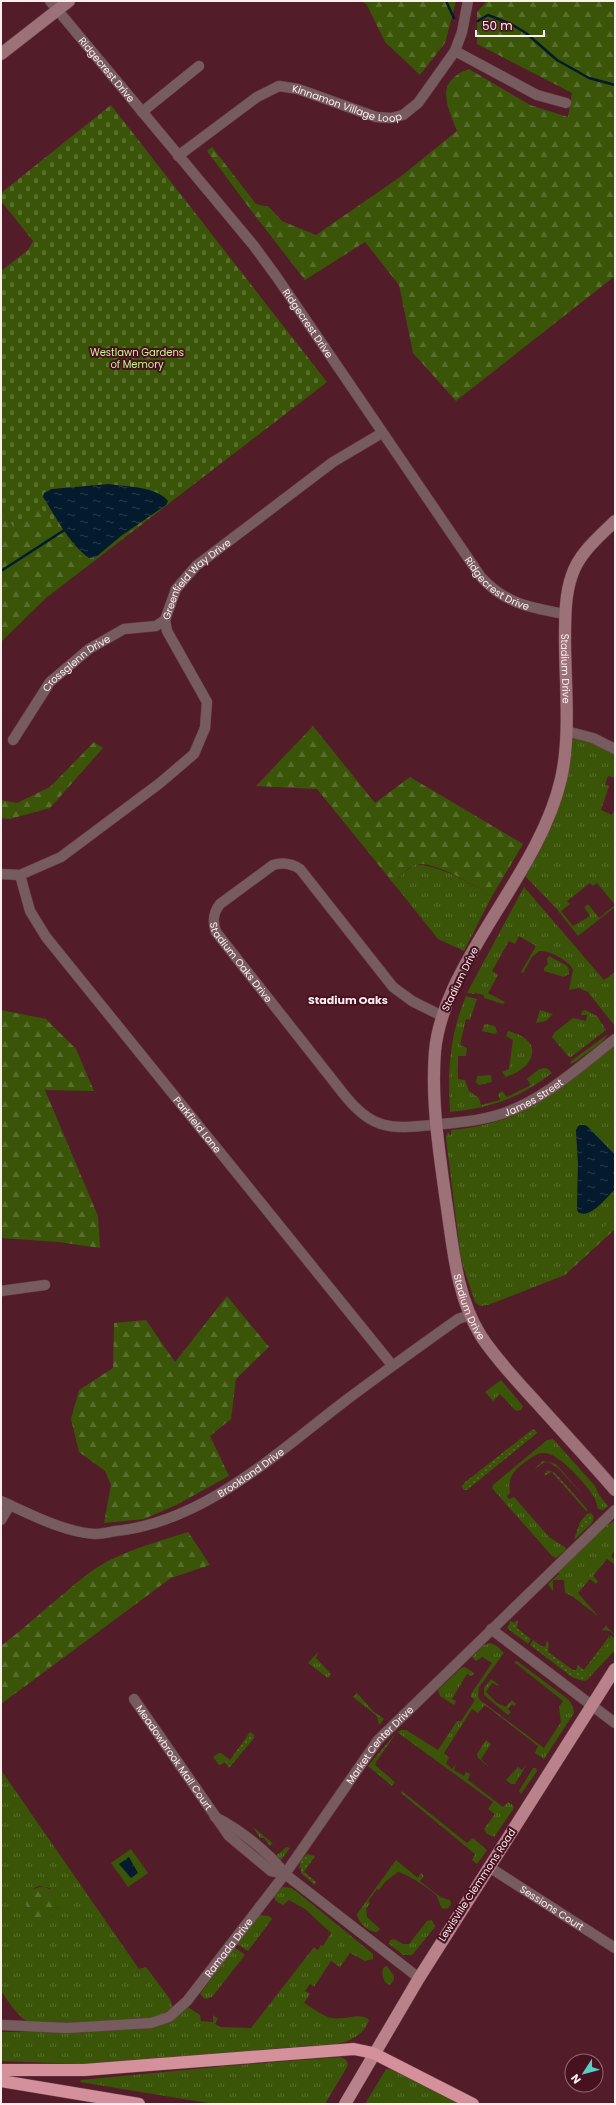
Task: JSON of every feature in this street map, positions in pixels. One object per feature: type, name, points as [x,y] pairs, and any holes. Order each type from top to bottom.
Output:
[{"type":"highway","points":[[1,2070],[84,2070],[354,2049],[373,2053],[473,2104]]},
{"type":"highway","points":[[1,2080],[139,2104]]},
{"type":"main road","name":"Lewisville Clemmons Road","points":[[345,2104],[373,2053],[418,1978],[615,1669]]},
{"type":"street","points":[[1,54],[54,6],[69,1]]},
{"type":"street","name":"Kinnamon Village Loop","points":[[178,156],[257,97],[279,86],[298,89],[376,117],[391,118],[403,115],[418,103],[455,51],[462,32],[468,1]]},
{"type":"street","name":"Ridgecrest Drive","points":[[54,6],[254,246],[281,281],[464,554],[490,587],[500,595],[527,606],[566,614]]},
{"type":"street","points":[[455,51],[537,94],[566,103]]},
{"type":"street","points":[[142,112],[199,66]]},
{"type":"street","name":"Greenfield Way Drive","points":[[1,874],[20,875],[61,857],[160,783],[194,754],[206,728],[207,702],[167,631],[165,620],[176,589],[196,566],[333,462],[382,433]]},
{"type":"street","name":"Stadium Drive","points":[[615,521],[587,549],[571,575],[566,614],[566,731],[560,780],[544,824],[528,856],[473,950],[454,987],[442,1016],[435,1050],[434,1070],[437,1124],[456,1267],[460,1286],[470,1315],[487,1345],[615,1490]]},
{"type":"street","name":"Crossglenn Drive","points":[[13,740],[50,682],[89,649],[124,629],[156,626],[165,620]]},
{"type":"street","points":[[566,731],[593,738],[615,749]]},
{"type":"street","name":"Stadium Oaks Drive","points":[[437,1124],[400,1128],[388,1127],[367,1118],[356,1110],[216,932],[213,924],[216,910],[220,904],[273,865],[280,863],[294,865],[300,869],[393,987],[412,1001],[442,1016]]},
{"type":"street","name":"Parkfield Lane","points":[[20,875],[30,911],[46,937],[392,1365]]},
{"type":"street","name":"James Street","points":[[437,1124],[485,1119],[519,1107],[545,1092],[615,1039]]},
{"type":"street","points":[[1,1291],[45,1285]]},
{"type":"street","name":"Brookland Drive","points":[[6,1503],[63,1527],[95,1534],[129,1530],[161,1522],[194,1508],[249,1474],[392,1365],[458,1319],[470,1315]]},
{"type":"street","points":[[1,1520],[6,1503]]},
{"type":"street","name":"Market Center Drive","points":[[285,1874],[378,1740],[615,1510]]},
{"type":"street","points":[[491,1629],[615,1723]]},
{"type":"street","name":"Meadowbrook Mall Court","points":[[134,1699],[229,1836],[271,1871],[285,1874]]},
{"type":"street","name":"Sessions Court","points":[[490,1867],[615,1948]]},
{"type":"street","points":[[285,1874],[418,1978]]},
{"type":"street","name":"Ramada Drive","points":[[1,2025],[67,2028],[146,2024],[169,2017],[187,2002],[285,1874]]},
{"type":"green space","points":[[362,1],[456,1],[445,43],[420,75],[385,42],[367,5]]},
{"type":"green space","points":[[487,1],[615,1],[615,276],[456,401],[413,353],[399,285],[365,242],[305,280],[207,151],[212,147],[256,204],[269,207],[282,221],[316,235],[400,177],[457,131],[447,103],[446,95],[447,87],[451,80],[458,74],[469,69],[530,105],[568,117],[572,93],[477,44],[477,12]]},
{"type":"green space","name":"Westlawn Gardens of Memory","points":[[111,105],[327,382],[89,565],[41,508],[13,527],[1,505],[1,271],[28,250],[33,241],[1,201],[1,193]]},
{"type":"green space","points":[[1,505],[13,527],[41,507],[89,565],[46,598],[1,642]]},
{"type":"green space","points":[[313,726],[375,803],[410,777],[523,844],[492,896],[454,874],[422,864],[414,865],[408,869],[394,884],[317,789],[256,786]]},
{"type":"green space","points":[[573,736],[577,736],[615,754],[615,778],[608,776],[605,785],[609,786],[601,810],[612,815],[615,806],[615,905],[615,907],[578,936],[556,908],[524,875],[569,765]],"holes":[[[590,883],[593,886],[597,883],[615,905],[599,918],[588,904],[584,907],[590,916],[573,926],[561,911],[570,904],[567,901]]]},
{"type":"green space","points":[[94,742],[103,748],[50,808],[10,819],[1,818],[1,800],[17,803],[50,787]]},
{"type":"green space","points":[[415,864],[436,868],[446,872],[492,896],[464,951],[438,939],[394,884],[404,872]]},
{"type":"green space","points":[[524,887],[604,980],[615,972],[614,1025],[588,992],[579,988],[569,990],[573,970],[568,963],[559,957],[548,952],[539,951],[532,957],[523,973],[521,972],[536,946],[519,936],[515,944],[509,941],[492,971],[498,975],[488,993],[505,1002],[503,1004],[484,998],[484,995],[467,993]]},
{"type":"green space","points":[[549,956],[567,966],[569,974],[564,977],[544,971],[544,968],[548,964],[547,959]]},
{"type":"green space","points":[[466,996],[477,999],[470,1020],[466,1019],[460,1045],[467,1048],[466,1056],[458,1056],[458,1079],[465,1080],[469,1091],[479,1098],[481,1105],[500,1100],[498,1094],[502,1091],[507,1097],[531,1085],[527,1079],[540,1069],[546,1068],[552,1073],[528,1089],[504,1100],[479,1108],[450,1112],[449,1082],[451,1053],[456,1025]]},
{"type":"green space","points":[[1,1010],[46,1019],[76,1049],[94,1091],[45,1090],[98,1216],[100,1248],[58,1242],[1,1238]]},
{"type":"green space","points":[[540,1010],[553,1014],[546,1021],[536,1023]]},
{"type":"green space","points":[[585,1010],[597,1016],[606,1030],[571,1057],[568,1056],[552,1037],[554,1033],[573,1018],[586,1021],[587,1015],[581,1015],[582,1011]]},
{"type":"green space","points":[[484,1025],[495,1026],[497,1032],[495,1034],[482,1031]]},
{"type":"green space","points":[[508,1031],[520,1035],[528,1041],[532,1047],[532,1054],[530,1060],[524,1067],[516,1073],[506,1077],[502,1072],[509,1069],[513,1040],[506,1036]]},
{"type":"green space","points":[[608,1034],[602,1042],[570,1064],[571,1061]]},
{"type":"green space","points":[[615,1045],[615,1155],[585,1125],[576,1130],[578,1162],[577,1209],[594,1209],[615,1189],[615,1217],[562,1269],[565,1275],[488,1305],[480,1306],[475,1302],[461,1260],[446,1138],[448,1131],[449,1135],[451,1135],[451,1130],[477,1126],[500,1120],[521,1112],[558,1089]]},
{"type":"green space","points":[[491,1075],[492,1082],[479,1085],[476,1082],[477,1076]]},
{"type":"green space","points":[[615,1217],[615,1229],[565,1275],[562,1269]]},
{"type":"green space","points":[[227,1296],[269,1347],[236,1379],[231,1419],[210,1436],[229,1476],[176,1505],[144,1519],[104,1523],[111,1485],[105,1471],[79,1452],[71,1419],[79,1390],[113,1368],[114,1323],[146,1320],[175,1362]]},
{"type":"green space","points":[[501,1380],[523,1406],[521,1410],[516,1411],[500,1394],[493,1401],[485,1392]]},
{"type":"green space","points":[[533,1429],[537,1432],[536,1434],[467,1490],[464,1490],[462,1487],[464,1483]]},
{"type":"green space","points":[[553,1439],[595,1486],[599,1495],[608,1506],[603,1510],[598,1509],[594,1497],[579,1478],[564,1463],[550,1454],[537,1454],[517,1469],[512,1475],[509,1484],[510,1493],[507,1496],[509,1499],[514,1497],[549,1537],[566,1548],[566,1550],[556,1558],[552,1556],[492,1488],[493,1485],[547,1440]]},
{"type":"green space","points":[[543,1461],[556,1464],[584,1496],[558,1468],[550,1463],[545,1462],[534,1469]]},
{"type":"green space","points":[[547,1470],[555,1473],[587,1509],[587,1512],[552,1472],[544,1476]]},
{"type":"green space","points":[[591,1513],[594,1517],[592,1523],[574,1540],[580,1522],[587,1514]]},
{"type":"green space","points":[[615,1520],[615,1551],[611,1556],[615,1560],[615,1565],[607,1559],[593,1576],[598,1581],[596,1584],[590,1579],[578,1593],[598,1616],[572,1596],[565,1593],[564,1580],[553,1580],[553,1591],[548,1584],[559,1574],[557,1572],[603,1528]]},
{"type":"green space","points":[[188,1532],[210,1565],[171,1578],[1,1704],[1,1646],[89,1573],[100,1566],[124,1554]]},
{"type":"green space","points":[[518,1620],[517,1628],[531,1639],[528,1644],[507,1628],[511,1621],[514,1623]]},
{"type":"green space","points":[[606,1626],[613,1633],[615,1633],[615,1636],[610,1631],[602,1630]]},
{"type":"green space","points":[[609,1634],[609,1640],[585,1672],[587,1680],[583,1681],[572,1677],[530,1645],[533,1640],[545,1647],[547,1641],[549,1644],[548,1652],[573,1670],[576,1670],[578,1665],[584,1670],[608,1638]]},
{"type":"green space","points":[[611,1635],[613,1638],[615,1636],[615,1650],[587,1680],[585,1672],[609,1640]]},
{"type":"green space","points":[[490,1643],[497,1646],[504,1653],[479,1687],[478,1696],[480,1700],[544,1748],[561,1722],[559,1707],[563,1701],[514,1662],[517,1661],[569,1700],[573,1707],[574,1713],[544,1759],[535,1753],[538,1746],[485,1705],[478,1713],[472,1709],[444,1753],[449,1758],[446,1763],[452,1769],[456,1765],[454,1770],[464,1776],[466,1772],[470,1774],[468,1780],[503,1807],[508,1802],[513,1805],[514,1808],[494,1837],[487,1834],[484,1829],[495,1814],[488,1809],[493,1802],[397,1732],[406,1730],[438,1750],[457,1721],[461,1721],[475,1700],[471,1697],[471,1694],[492,1663],[482,1657],[476,1661],[472,1657],[484,1645]]},
{"type":"green space","points":[[318,1652],[316,1658],[331,1674],[328,1678],[308,1663]]},
{"type":"green space","points":[[465,1667],[474,1673],[472,1676],[467,1674],[452,1699],[456,1701],[454,1705],[440,1696],[438,1690],[461,1668]]},
{"type":"green space","points":[[491,1679],[499,1685],[498,1686],[492,1683],[486,1692],[497,1703],[506,1707],[512,1700],[516,1704],[514,1706],[512,1704],[508,1709],[511,1712],[508,1715],[484,1695],[484,1688]]},
{"type":"green space","points":[[357,1693],[373,1711],[384,1719],[379,1725],[377,1716],[353,1697]]},
{"type":"green space","points":[[250,1732],[254,1735],[254,1738],[229,1768],[225,1762],[230,1760]]},
{"type":"green space","points":[[397,1732],[376,1762],[372,1761]]},
{"type":"green space","points":[[486,1740],[491,1744],[481,1759],[489,1767],[478,1758],[477,1754]]},
{"type":"green space","points":[[219,1753],[230,1760],[219,1765],[213,1757]]},
{"type":"green space","points":[[372,1761],[376,1762],[375,1765],[395,1782],[392,1786],[368,1766]]},
{"type":"green space","points":[[527,1764],[515,1784],[511,1784],[506,1780],[518,1767],[522,1770]]},
{"type":"green space","points":[[533,1768],[536,1768],[537,1771],[521,1794],[519,1791]]},
{"type":"green space","points":[[1,1770],[139,1969],[146,1967],[170,1999],[173,2008],[154,2017],[144,2019],[68,2024],[35,2023],[27,2021],[19,2015],[1,1991]],"holes":[[[39,1886],[50,1888],[58,1907],[52,1916],[32,1916],[26,1907],[34,1888]]]},
{"type":"green space","points":[[402,1791],[467,1843],[473,1838],[487,1850],[477,1864],[472,1860],[475,1854],[401,1793]]},
{"type":"green space","points":[[253,1827],[282,1851],[272,1843],[270,1846],[264,1838],[260,1838]]},
{"type":"green space","points":[[286,1847],[290,1848],[281,1860],[275,1856]]},
{"type":"green space","points":[[131,1849],[148,1873],[128,1887],[111,1863]]},
{"type":"green space","points":[[307,1854],[315,1856],[304,1872],[316,1882],[315,1885],[301,1873],[301,1868],[299,1868],[301,1860]]},
{"type":"green space","points":[[396,1860],[418,1878],[421,1873],[424,1876],[420,1881],[440,1897],[450,1900],[451,1904],[448,1908],[443,1909],[433,1892],[412,1878],[398,1872],[385,1882],[379,1890],[377,1889],[368,1901],[370,1903],[366,1909],[367,1917],[380,1929],[377,1932],[374,1932],[367,1929],[359,1921],[357,1914]]},
{"type":"green space","points":[[39,1887],[45,1887],[54,1891],[58,1903],[54,1915],[45,1919],[39,1919],[30,1915],[26,1906],[26,1900],[30,1891]]},
{"type":"green space","points":[[283,1887],[291,1888],[296,1891],[373,1954],[373,1959],[365,1961],[350,1953],[340,1967],[331,1961],[314,1987],[310,1984],[305,1991],[310,1994],[304,2003],[325,2016],[336,2019],[357,2016],[366,2017],[369,2020],[366,2027],[356,2037],[322,2047],[321,2045],[84,2064],[1,2061],[1,2032],[85,2032],[172,2020],[188,2007],[200,2015],[201,2021],[213,2022],[213,2015],[218,2019],[215,2024],[220,2027],[251,2028],[314,1947],[318,1950],[321,1945],[323,1946],[331,1933],[305,1909],[289,1900],[283,1905],[276,1901],[273,1895]]},
{"type":"green space","points":[[259,1915],[269,1916],[272,1919],[248,1951],[237,1944]]},
{"type":"green space","points":[[432,1920],[435,1927],[412,1955],[403,1955],[389,1944],[390,1940],[394,1939],[403,1944],[409,1944],[427,1921]]},
{"type":"green space","points":[[234,1947],[245,1955],[212,1997],[205,1999],[200,1994]]},
{"type":"green space","points":[[387,1966],[394,1976],[394,1980],[390,1985],[385,1982],[383,1975],[383,1968]]},
{"type":"green space","points":[[340,2057],[345,2059],[348,2063],[347,2067],[325,2104],[214,2104],[80,2082],[81,2080],[226,2066]]},
{"type":"green space","points":[[386,2069],[390,2069],[463,2104],[365,2104]]},
{"type":"water","points":[[109,484],[156,492],[168,501],[166,505],[121,536],[96,557],[89,558],[75,545],[63,530],[43,497],[44,493],[52,489]]},
{"type":"water","points":[[579,1125],[585,1125],[588,1127],[615,1155],[615,1189],[593,1210],[583,1214],[578,1212],[577,1209],[578,1162],[576,1130]]},
{"type":"water","points":[[129,1857],[138,1873],[131,1878],[119,1864]]},
{"type":"waterway","points":[[446,1],[454,18]]},
{"type":"waterway","points":[[478,21],[488,15],[511,24],[526,33],[557,60],[589,78],[615,85]]},
{"type":"waterway","points":[[1,571],[66,529]]},
{"type":"district","name":"Stadium Oaks","points":[[348,1000]]}]
